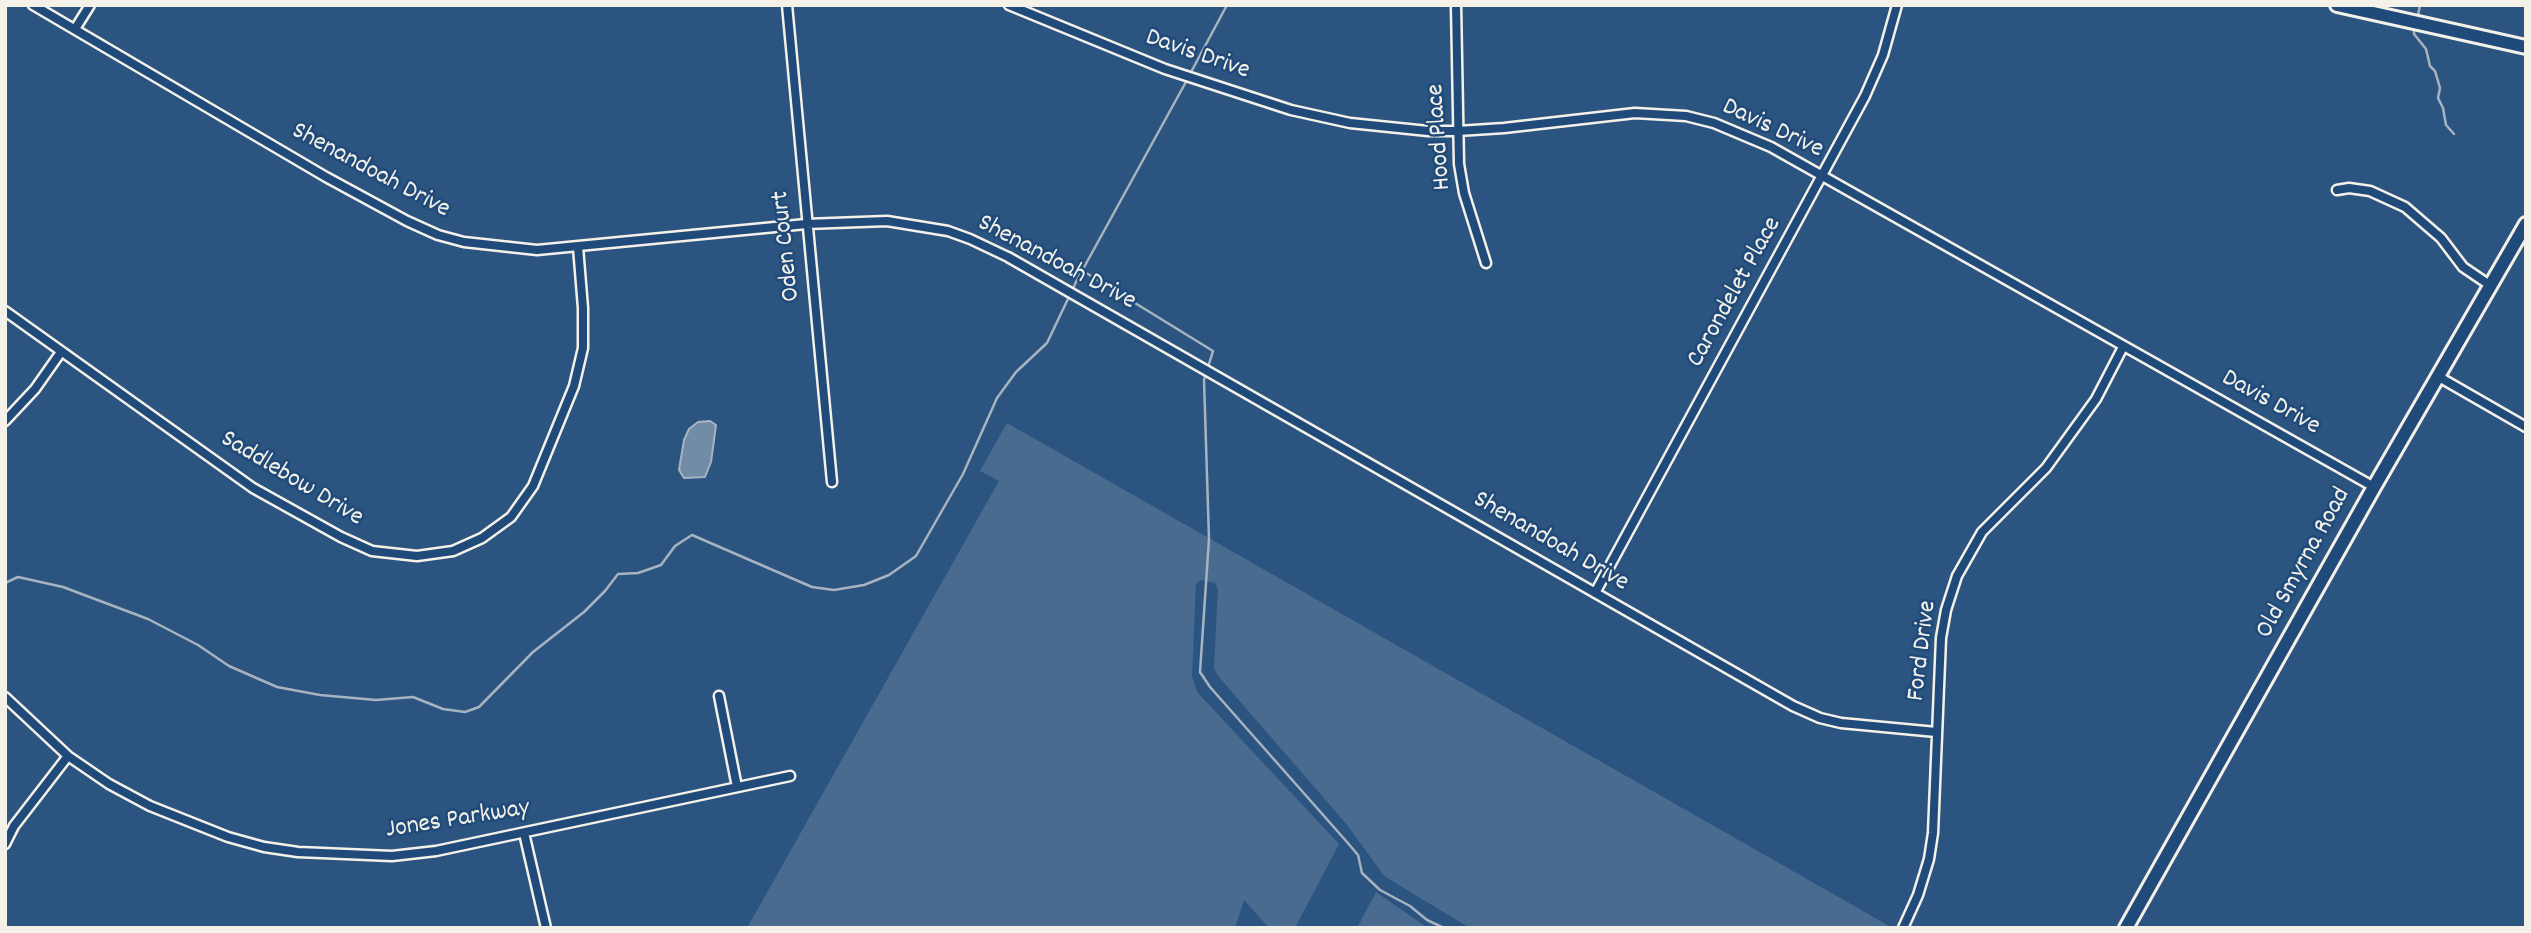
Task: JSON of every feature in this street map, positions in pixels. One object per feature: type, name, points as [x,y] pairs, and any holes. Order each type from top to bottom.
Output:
[{"type":"street","name":"Shenandoah Drive","points":[[33,5],[326,177],[438,235],[490,246],[537,250],[806,224],[887,221],[948,231],[1008,257],[1793,706],[1820,718],[1860,727],[1937,732]]},
{"type":"street","points":[[75,29],[90,5]]},
{"type":"street","name":"Oden Court","points":[[787,5],[832,482]]},
{"type":"street","name":"Davis Drive","points":[[1009,5],[1182,75],[1314,116],[1391,128],[1458,131],[1634,113],[1686,116],[1714,123],[1745,134],[1823,177],[2374,487]]},
{"type":"street","name":"Hood Place","points":[[1456,5],[1458,131],[1464,193],[1486,263]]},
{"type":"street","name":"Carondelet Place","points":[[1595,593],[1823,177],[1874,77],[1897,5]]},
{"type":"street","points":[[2337,5],[2526,47]]},
{"type":"street","points":[[2337,190],[2348,188],[2370,191],[2406,207],[2441,238],[2463,267],[2491,286]]},
{"type":"street","name":"Old Smyrna Road","points":[[2126,928],[2374,487],[2526,224]]},
{"type":"street","name":"Saddlebow Drive","points":[[5,312],[253,488],[341,537],[372,551],[417,556],[453,551],[482,538],[511,517],[533,486],[574,386],[583,348],[578,247]]},
{"type":"street","name":"Ford Drive","points":[[1903,928],[1918,895],[1929,859],[1933,833],[1941,638],[1946,610],[1957,576],[1982,532],[2046,468],[2096,400],[2123,347]]},
{"type":"street","points":[[5,421],[35,388],[61,352]]},
{"type":"street","points":[[2439,377],[2526,427]]},
{"type":"street","points":[[719,696],[737,787]]},
{"type":"street","name":"Jones Parkway","points":[[5,697],[68,756],[109,784],[150,806],[228,837],[264,847],[343,855],[392,856],[436,851],[790,776]]},
{"type":"street","points":[[5,844],[14,826],[68,756]]},
{"type":"street","points":[[524,833],[546,928]]},
{"type":"shaded area","points":[[710,421],[716,425],[711,462],[705,477],[684,478],[679,470],[684,440],[689,429],[698,422]]},
{"type":"shaded area","points":[[1007,423],[1891,927],[1470,928],[1384,876],[1348,826],[1218,676],[1214,668],[1218,589],[1215,583],[1201,580],[1196,584],[1192,676],[1197,692],[1339,844],[1295,928],[1269,928],[1244,900],[1235,928],[747,928],[999,481],[980,471]]},
{"type":"shaded area","points":[[1376,892],[1425,926],[1431,928],[1357,928]]},
{"type":"waterway","points":[[1190,74],[1227,5]]},
{"type":"waterway","points":[[2418,15],[2420,5]]},
{"type":"waterway","points":[[2414,29],[2414,34],[2426,49],[2430,66],[2435,71],[2440,88],[2438,98],[2446,125],[2454,134]]},
{"type":"waterway","points":[[5,583],[18,577],[63,587],[148,619],[198,645],[229,666],[277,687],[320,695],[376,700],[413,697],[443,709],[465,712],[479,707],[533,652],[584,612],[618,574],[638,573],[661,565],[675,546],[692,535],[812,587],[834,590],[864,585],[889,575],[916,556],[963,474],[997,398],[1016,372],[1047,343],[1077,280],[1187,80]]},
{"type":"waterway","points":[[1083,271],[1213,351],[1204,380],[1209,539],[1200,672],[1210,687],[1358,855],[1362,873],[1380,890],[1444,928]]}]
